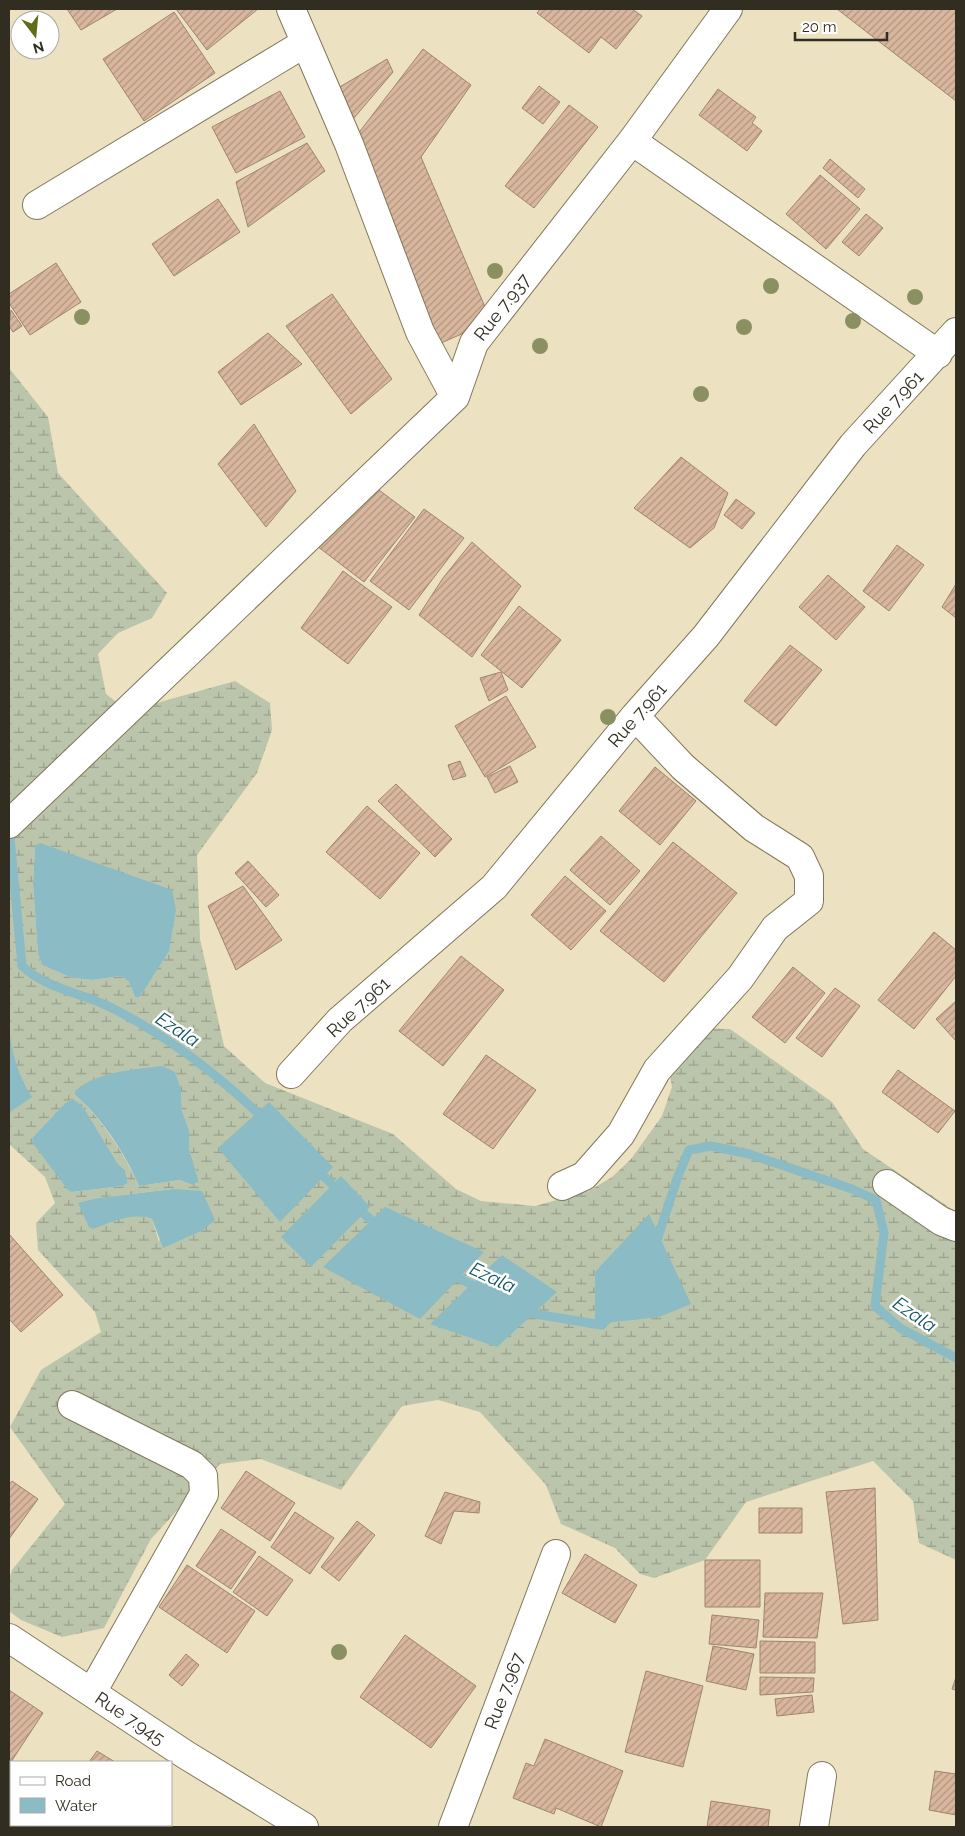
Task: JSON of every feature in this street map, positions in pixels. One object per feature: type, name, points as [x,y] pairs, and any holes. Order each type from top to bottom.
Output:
[{"type":"street","points":[[9,824],[455,397],[420,332],[349,144],[291,9]]},
{"type":"street","name":"Rue 7.937","points":[[455,397],[474,343],[632,141],[728,9]]},
{"type":"street","points":[[37,206],[305,42]]},
{"type":"street","points":[[632,141],[938,354]]},
{"type":"street","name":"Rue 7.961","points":[[291,1074],[340,1020],[494,886],[635,716],[706,636],[853,445],[938,354],[956,332]]},
{"type":"street","points":[[562,1186],[584,1176],[621,1134],[657,1070],[740,978],[775,928],[809,901],[809,876],[800,857],[746,822],[683,767],[635,716]]},
{"type":"street","points":[[887,1184],[942,1221],[956,1227]]},
{"type":"street","points":[[72,1404],[192,1465],[203,1476],[204,1494],[92,1692]]},
{"type":"street","name":"Rue 7.967","points":[[453,1827],[556,1554]]},
{"type":"street","name":"Rue 7.945","points":[[9,1638],[186,1755],[304,1827]]},
{"type":"street","points":[[814,1827],[822,1776]]},
{"type":"green space","points":[[9,368],[48,417],[58,473],[167,593],[152,618],[118,633],[98,654],[106,694],[128,711],[235,681],[270,703],[272,730],[257,773],[197,855],[200,939],[224,1046],[265,1083],[393,1134],[456,1189],[481,1201],[535,1206],[589,1191],[612,1177],[631,1159],[662,1116],[672,1087],[663,1040],[688,1028],[730,1029],[832,1102],[863,1149],[956,1212],[956,1560],[919,1543],[913,1501],[873,1461],[746,1502],[705,1560],[654,1578],[640,1574],[615,1548],[561,1524],[546,1485],[480,1412],[438,1400],[402,1406],[341,1490],[261,1459],[220,1464],[151,1539],[104,1628],[62,1637],[21,1620],[9,1611],[9,1579],[12,1570],[65,1504],[10,1427],[41,1370],[101,1332],[95,1312],[38,1250],[36,1223],[55,1203],[45,1177],[9,1144],[9,1113],[31,1097],[22,1081],[16,1064],[9,1028]],"holes":[[[35,846],[152,975],[139,998],[135,997],[129,982],[121,976],[92,980],[72,978],[42,965],[38,954],[33,884]],[[181,1090],[182,1111],[189,1130],[189,1148],[199,1182],[192,1185],[180,1180],[139,1186],[112,1137],[85,1104],[75,1095]],[[71,1100],[84,1108],[118,1164],[125,1170],[128,1183],[123,1186],[72,1192],[33,1137],[65,1103]],[[173,1189],[159,1242],[152,1219],[142,1216],[128,1216],[88,1202],[98,1198]]]},
{"type":"water","points":[[40,843],[172,890],[176,910],[169,951],[139,998],[135,997],[129,982],[121,976],[92,980],[72,978],[42,965],[38,954],[33,884],[35,846]]},
{"type":"water","points":[[9,1028],[16,1064],[32,1097],[9,1113]]},
{"type":"water","points":[[162,1066],[175,1072],[181,1090],[182,1111],[189,1130],[189,1148],[199,1182],[192,1185],[180,1180],[139,1186],[127,1161],[112,1137],[94,1114],[75,1095],[75,1091],[84,1084],[105,1075]]},
{"type":"water","points":[[71,1100],[76,1101],[84,1108],[118,1164],[125,1170],[128,1183],[123,1186],[72,1192],[68,1190],[32,1142],[33,1137],[65,1103]]},
{"type":"water","points":[[269,1102],[333,1167],[280,1222],[218,1148]]},
{"type":"water","points":[[341,1176],[370,1207],[311,1267],[281,1237]]},
{"type":"water","points":[[173,1189],[202,1191],[215,1220],[203,1230],[163,1248],[152,1219],[129,1217],[93,1229],[89,1227],[78,1203],[98,1198]]},
{"type":"water","points":[[385,1207],[484,1252],[420,1319],[323,1267]]},
{"type":"water","points":[[649,1214],[691,1304],[659,1317],[595,1324],[595,1272]]},
{"type":"water","points":[[502,1255],[557,1292],[497,1347],[430,1324]]},
{"type":"building","points":[[67,9],[117,9],[81,30]]},
{"type":"building","points":[[176,9],[258,9],[207,50]]},
{"type":"building","points":[[540,9],[632,9],[642,16],[616,49],[601,37],[589,53],[537,13]]},
{"type":"building","points":[[837,9],[956,9],[956,101]]},
{"type":"building","points":[[174,12],[215,73],[144,121],[103,59]]},
{"type":"building","points":[[423,49],[471,85],[421,157],[491,321],[432,347],[354,139]]},
{"type":"building","points":[[387,59],[393,72],[354,118],[338,88]]},
{"type":"building","points":[[539,86],[560,102],[543,124],[522,108]]},
{"type":"building","points":[[718,89],[756,117],[752,123],[762,131],[747,151],[699,115]]},
{"type":"building","points":[[280,91],[305,137],[236,173],[212,127]]},
{"type":"building","points":[[569,105],[598,127],[534,208],[505,186]]},
{"type":"building","points":[[307,143],[325,171],[248,227],[236,182]]},
{"type":"building","points":[[830,159],[865,189],[858,198],[823,168]]},
{"type":"building","points":[[820,175],[860,209],[826,249],[786,214]]},
{"type":"building","points":[[218,199],[240,232],[174,276],[152,244]]},
{"type":"building","points":[[866,214],[883,228],[859,256],[842,242]]},
{"type":"building","points":[[56,263],[81,302],[30,335],[9,303],[9,294]]},
{"type":"building","points":[[332,294],[392,379],[351,414],[286,326]]},
{"type":"building","points":[[11,310],[22,326],[13,332],[9,326]]},
{"type":"building","points":[[268,333],[302,364],[241,405],[218,372]]},
{"type":"building","points":[[254,424],[296,491],[266,527],[218,464]]},
{"type":"building","points":[[681,457],[728,493],[714,528],[690,548],[634,508]]},
{"type":"building","points":[[367,481],[415,517],[364,582],[317,546]]},
{"type":"building","points":[[736,499],[755,513],[742,529],[724,515]]},
{"type":"building","points":[[424,509],[464,538],[409,610],[370,581]]},
{"type":"building","points":[[472,542],[521,586],[472,657],[419,615],[443,578]]},
{"type":"building","points":[[897,545],[924,565],[889,611],[863,591]]},
{"type":"building","points":[[343,571],[392,607],[348,664],[301,628]]},
{"type":"building","points":[[828,575],[865,607],[836,640],[799,607]]},
{"type":"building","points":[[956,584],[956,618],[942,607]]},
{"type":"building","points":[[519,606],[561,640],[522,688],[481,655]]},
{"type":"building","points":[[790,645],[822,670],[776,726],[744,701]]},
{"type":"building","points":[[501,672],[508,690],[489,701],[480,678]]},
{"type":"building","points":[[506,696],[536,747],[485,777],[455,726]]},
{"type":"building","points":[[460,761],[466,776],[453,780],[448,765]]},
{"type":"building","points":[[510,766],[518,782],[495,793],[487,777]]},
{"type":"building","points":[[655,767],[696,801],[660,845],[619,811]]},
{"type":"building","points":[[396,784],[452,839],[435,857],[378,801]]},
{"type":"building","points":[[367,806],[420,853],[380,899],[326,852]]},
{"type":"building","points":[[601,836],[640,871],[610,905],[570,870]]},
{"type":"building","points":[[673,842],[737,893],[664,982],[600,931]]},
{"type":"building","points":[[248,861],[279,895],[266,907],[235,873]]},
{"type":"building","points":[[565,876],[606,911],[571,950],[531,915]]},
{"type":"building","points":[[243,886],[282,940],[236,970],[208,906]]},
{"type":"building","points":[[934,932],[956,950],[956,976],[914,1029],[878,1000]]},
{"type":"building","points":[[461,956],[504,990],[443,1066],[399,1031]]},
{"type":"building","points":[[793,967],[825,993],[785,1043],[752,1017]]},
{"type":"building","points":[[835,988],[860,1006],[822,1057],[796,1038]]},
{"type":"building","points":[[956,1001],[956,1041],[936,1019]]},
{"type":"building","points":[[486,1055],[536,1090],[493,1149],[443,1114]]},
{"type":"building","points":[[898,1070],[955,1111],[938,1133],[882,1092]]},
{"type":"building","points":[[9,1234],[63,1295],[21,1332],[9,1319]]},
{"type":"building","points":[[246,1471],[295,1503],[270,1541],[221,1508]]},
{"type":"building","points":[[12,1481],[38,1499],[9,1539],[9,1485]]},
{"type":"building","points":[[875,1488],[878,1620],[843,1624],[826,1492]]},
{"type":"building","points":[[445,1492],[480,1502],[479,1513],[454,1511],[441,1544],[425,1536]]},
{"type":"building","points":[[759,1508],[802,1508],[802,1533],[759,1533]]},
{"type":"building","points":[[295,1512],[334,1538],[310,1574],[271,1547]]},
{"type":"building","points":[[357,1521],[375,1535],[339,1581],[321,1567]]},
{"type":"building","points":[[221,1529],[256,1552],[231,1589],[196,1566]]},
{"type":"building","points":[[585,1554],[637,1585],[615,1623],[562,1593]]},
{"type":"building","points":[[259,1556],[293,1580],[267,1616],[233,1592]]},
{"type":"building","points":[[705,1560],[760,1560],[760,1607],[705,1607]]},
{"type":"building","points":[[187,1565],[255,1611],[227,1653],[159,1607]]},
{"type":"building","points":[[765,1593],[823,1593],[817,1638],[763,1637]]},
{"type":"building","points":[[712,1615],[759,1620],[756,1648],[709,1644]]},
{"type":"building","points":[[405,1635],[476,1686],[431,1748],[360,1697]]},
{"type":"building","points":[[760,1641],[815,1642],[815,1673],[760,1673]]},
{"type":"building","points":[[713,1646],[754,1654],[746,1690],[706,1681]]},
{"type":"building","points":[[186,1654],[199,1665],[182,1686],[169,1675]]},
{"type":"building","points":[[646,1671],[703,1686],[683,1767],[625,1752]]},
{"type":"building","points":[[760,1677],[814,1678],[813,1692],[760,1695]]},
{"type":"building","points":[[956,1677],[956,1690],[952,1689]]},
{"type":"building","points":[[9,1690],[43,1713],[9,1765]]},
{"type":"building","points":[[812,1695],[814,1712],[777,1716],[775,1699]]},
{"type":"building","points":[[545,1739],[623,1771],[601,1827],[556,1808],[554,1814],[513,1798],[526,1763],[534,1766]]},
{"type":"building","points":[[97,1751],[113,1761],[90,1761]]},
{"type":"building","points":[[935,1771],[956,1774],[956,1815],[929,1810]]},
{"type":"building","points":[[711,1801],[770,1810],[768,1827],[707,1827]]},
{"type":"building","points":[[9,1807],[10,1826],[39,1827],[9,1827]]},
{"type":"building","points":[[48,1826],[104,1826],[103,1827]]},
{"type":"building","points":[[170,1826],[172,1827],[108,1827]]},
{"type":"waterway","name":"Ezala","points":[[9,827],[22,966],[54,986],[112,1008],[154,1032],[212,1073],[266,1121]]},
{"type":"waterway","name":"Ezala","points":[[656,1243],[678,1176],[689,1150],[711,1146],[749,1154],[852,1189],[876,1200],[884,1233],[875,1306],[900,1328],[956,1358]]},
{"type":"waterway","name":"Ezala","points":[[317,1170],[340,1192]]},
{"type":"waterway","name":"Ezala","points":[[355,1206],[379,1227]]},
{"type":"waterway","name":"Ezala","points":[[448,1273],[481,1289]]},
{"type":"waterway","name":"Ezala","points":[[523,1308],[535,1314],[602,1325],[611,1315]]}]
